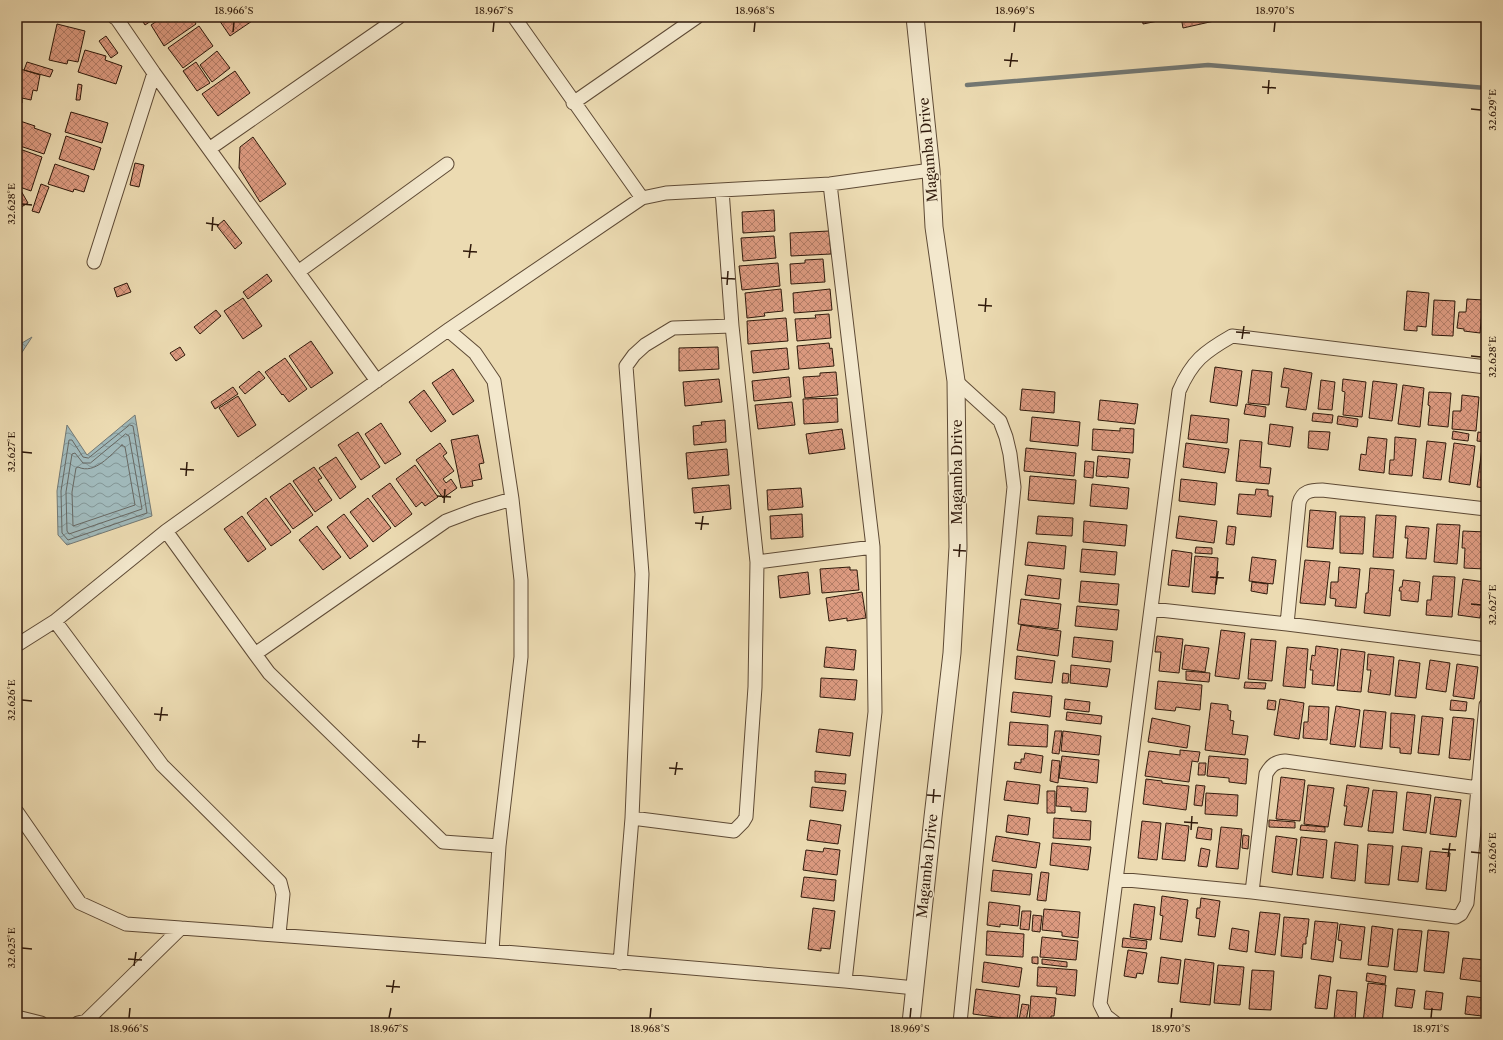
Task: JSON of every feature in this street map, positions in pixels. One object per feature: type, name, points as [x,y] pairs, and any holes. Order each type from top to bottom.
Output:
[{"type":"street","points":[[114,17],[117,19],[154,73],[377,381]]},
{"type":"street","points":[[209,149],[399,17]]},
{"type":"street","points":[[514,17],[642,198]]},
{"type":"street","points":[[573,102],[697,17]]},
{"type":"street","name":"Magamba Drive","points":[[911,1023],[952,653],[958,547],[956,381],[934,227],[931,170],[915,17]]},
{"type":"street","points":[[94,262],[154,73]]},
{"type":"street","points":[[298,272],[447,164]]},
{"type":"street","points":[[17,645],[55,621],[166,531],[448,330],[642,198],[666,193],[830,184],[931,170]]},
{"type":"street","points":[[830,184],[873,547],[875,712],[845,981]]},
{"type":"street","points":[[632,818],[734,830],[744,822],[747,811],[755,687],[757,562],[732,326],[722,190]]},
{"type":"street","points":[[620,963],[632,818],[642,574],[626,366],[634,355],[645,345],[674,328],[732,326]]},
{"type":"street","points":[[448,330],[475,353],[494,381],[512,499],[521,580],[521,657],[499,846],[492,951]]},
{"type":"street","points":[[1115,1023],[1106,1016],[1100,1004],[1179,391],[1186,374],[1198,360],[1213,347],[1232,336],[1486,367]]},
{"type":"street","points":[[956,381],[1000,422],[1006,437],[1010,454],[1014,487],[960,1023]]},
{"type":"street","points":[[1288,624],[1299,503],[1303,493],[1312,490],[1322,490],[1486,509]]},
{"type":"street","points":[[255,654],[446,521],[475,510],[512,499]]},
{"type":"street","points":[[166,531],[270,673],[443,842],[499,846]]},
{"type":"street","points":[[757,562],[873,547]]},
{"type":"street","points":[[1150,609],[1288,624],[1486,649]]},
{"type":"street","points":[[55,621],[162,766],[280,882],[283,894],[280,934]]},
{"type":"street","points":[[1117,879],[1252,892],[1456,917],[1461,914],[1467,903],[1486,705]]},
{"type":"street","points":[[1252,892],[1266,774],[1271,766],[1278,762],[1285,761],[1478,788]]},
{"type":"street","points":[[17,812],[80,903],[126,924],[280,934],[492,951],[914,988]]},
{"type":"street","points":[[78,1023],[86,1021],[181,928]]},
{"type":"street","points":[[17,1017],[41,1023]]},
{"type":"water","points":[[32,337],[17,360],[17,346]]},
{"type":"water","points":[[135,415],[152,516],[67,545],[58,535],[57,491],[67,425],[87,455]]},
{"type":"building","points":[[17,17],[22,17],[17,33]]},
{"type":"building","points":[[140,17],[157,17],[145,25]]},
{"type":"building","points":[[163,17],[164,19],[168,17],[192,17],[196,24],[164,46],[151,25]]},
{"type":"building","points":[[217,17],[258,17],[230,36]]},
{"type":"building","points":[[1142,17],[1172,17],[1173,18],[1143,24]]},
{"type":"building","points":[[1181,17],[1232,17],[1183,28]]},
{"type":"building","points":[[57,24],[85,31],[78,62],[68,60],[67,64],[49,60]]},
{"type":"building","points":[[199,26],[213,46],[183,68],[168,48]]},
{"type":"building","points":[[106,36],[118,53],[111,58],[99,41]]},
{"type":"building","points":[[85,50],[106,56],[105,60],[122,66],[116,84],[78,72]]},
{"type":"building","points":[[217,51],[230,68],[212,82],[200,65]]},
{"type":"building","points":[[27,62],[53,70],[50,77],[24,70]]},
{"type":"building","points":[[196,62],[210,83],[197,91],[183,71]]},
{"type":"building","points":[[17,68],[40,75],[37,91],[33,90],[31,100],[22,98],[22,103],[17,102]]},
{"type":"building","points":[[235,71],[250,93],[218,116],[202,94]]},
{"type":"building","points":[[78,84],[82,85],[80,100],[76,100]]},
{"type":"building","points":[[71,112],[108,123],[102,143],[65,132]]},
{"type":"building","points":[[17,120],[35,126],[34,128],[51,134],[44,154],[17,145]]},
{"type":"building","points":[[66,136],[101,148],[94,170],[59,159]]},
{"type":"building","points":[[253,137],[286,184],[260,202],[239,168],[240,147]]},
{"type":"building","points":[[17,148],[42,157],[31,191],[17,186]]},
{"type":"building","points":[[135,163],[144,165],[139,187],[130,185]]},
{"type":"building","points":[[55,164],[89,176],[84,192],[74,189],[73,192],[48,184]]},
{"type":"building","points":[[41,184],[49,187],[39,213],[32,211]]},
{"type":"building","points":[[20,189],[28,203],[18,209],[17,190]]},
{"type":"building","points":[[774,210],[775,231],[743,233],[742,212]]},
{"type":"building","points":[[224,220],[242,243],[235,249],[217,226]]},
{"type":"building","points":[[829,231],[831,254],[791,256],[790,233]]},
{"type":"building","points":[[774,236],[776,258],[743,261],[741,238]]},
{"type":"building","points":[[823,259],[825,282],[791,284],[790,264],[805,263],[805,260]]},
{"type":"building","points":[[778,263],[780,286],[742,290],[739,266]]},
{"type":"building","points":[[267,274],[272,281],[248,299],[243,292]]},
{"type":"building","points":[[127,283],[131,292],[117,297],[114,288]]},
{"type":"building","points":[[781,289],[783,311],[764,313],[765,316],[747,318],[745,293]]},
{"type":"building","points":[[830,289],[832,310],[794,313],[793,293]]},
{"type":"building","points":[[1407,291],[1429,293],[1426,327],[1417,326],[1417,331],[1404,330]]},
{"type":"building","points":[[243,298],[262,326],[243,339],[224,311]]},
{"type":"building","points":[[1467,299],[1483,300],[1480,333],[1464,331],[1464,329],[1457,328],[1459,312],[1466,312]]},
{"type":"building","points":[[1434,300],[1455,301],[1453,336],[1432,335]]},
{"type":"building","points":[[216,310],[221,316],[200,334],[194,327]]},
{"type":"building","points":[[829,314],[831,338],[797,341],[795,319],[816,318],[815,315]]},
{"type":"building","points":[[786,318],[788,341],[748,344],[747,321]]},
{"type":"building","points":[[311,341],[333,373],[311,388],[289,356]]},
{"type":"building","points":[[829,343],[830,349],[832,348],[834,366],[799,369],[797,346]]},
{"type":"building","points":[[180,347],[185,355],[176,361],[170,353]]},
{"type":"building","points":[[718,347],[719,369],[679,371],[679,348]]},
{"type":"building","points":[[787,348],[789,369],[753,373],[751,351]]},
{"type":"building","points":[[285,358],[307,389],[289,402],[265,372]]},
{"type":"building","points":[[1215,367],[1242,371],[1237,406],[1210,402]]},
{"type":"building","points":[[1284,368],[1312,373],[1306,410],[1286,407],[1289,388],[1281,387]]},
{"type":"building","points":[[453,369],[474,401],[453,415],[432,383]]},
{"type":"building","points":[[1252,370],[1272,372],[1269,405],[1248,403]]},
{"type":"building","points":[[259,371],[265,378],[245,394],[239,387]]},
{"type":"building","points":[[836,372],[838,395],[805,398],[803,377],[820,376],[820,373]]},
{"type":"building","points":[[789,377],[791,397],[754,401],[752,381]]},
{"type":"building","points":[[719,379],[722,402],[685,406],[683,382]]},
{"type":"building","points":[[1343,379],[1366,382],[1362,417],[1343,415],[1345,392],[1342,391]]},
{"type":"building","points":[[1321,380],[1335,382],[1332,410],[1318,409]]},
{"type":"building","points":[[1373,381],[1397,384],[1392,421],[1369,418]]},
{"type":"building","points":[[1403,385],[1424,388],[1420,427],[1398,424]]},
{"type":"building","points":[[233,387],[238,394],[215,409],[211,402]]},
{"type":"building","points":[[1022,389],[1055,392],[1054,413],[1020,410]]},
{"type":"building","points":[[424,390],[446,421],[431,432],[409,402]]},
{"type":"building","points":[[1429,392],[1451,393],[1448,427],[1428,425],[1430,406],[1428,405]]},
{"type":"building","points":[[1462,395],[1479,397],[1476,431],[1452,429],[1453,411],[1461,411]]},
{"type":"building","points":[[238,396],[256,425],[238,437],[219,408]]},
{"type":"building","points":[[837,398],[838,422],[804,424],[803,399]]},
{"type":"building","points":[[1100,400],[1138,404],[1135,424],[1098,420]]},
{"type":"building","points":[[792,402],[795,425],[758,429],[755,405]]},
{"type":"building","points":[[1246,404],[1266,407],[1265,417],[1244,414]]},
{"type":"building","points":[[1313,413],[1333,415],[1332,423],[1312,421]]},
{"type":"building","points":[[1191,415],[1229,419],[1227,443],[1188,439]]},
{"type":"building","points":[[1338,416],[1358,419],[1357,427],[1337,424]]},
{"type":"building","points":[[1032,417],[1080,422],[1078,446],[1030,441]]},
{"type":"building","points":[[725,420],[726,442],[694,445],[693,426],[702,425],[701,422]]},
{"type":"building","points":[[381,423],[401,454],[385,464],[365,434]]},
{"type":"building","points":[[1270,424],[1293,427],[1290,447],[1268,444]]},
{"type":"building","points":[[1120,428],[1134,429],[1133,453],[1092,450],[1093,429],[1120,431]]},
{"type":"building","points":[[842,429],[845,449],[809,454],[806,434]]},
{"type":"building","points":[[1309,431],[1330,432],[1328,450],[1308,448]]},
{"type":"building","points":[[1453,431],[1469,434],[1468,441],[1452,439]]},
{"type":"building","points":[[358,432],[380,467],[361,480],[338,445]]},
{"type":"building","points":[[1478,432],[1486,433],[1486,442],[1477,441]]},
{"type":"building","points":[[478,435],[484,463],[479,464],[482,479],[472,481],[473,486],[461,488],[451,440]]},
{"type":"building","points":[[1368,437],[1387,439],[1384,473],[1359,470],[1361,454],[1366,455]]},
{"type":"building","points":[[1395,437],[1416,439],[1412,476],[1389,474],[1390,460],[1394,460]]},
{"type":"building","points":[[1240,440],[1262,442],[1260,467],[1271,468],[1269,484],[1236,481]]},
{"type":"building","points":[[1427,441],[1446,443],[1441,480],[1423,478]]},
{"type":"building","points":[[440,443],[447,453],[443,456],[454,471],[443,479],[446,483],[451,479],[457,488],[443,498],[416,460]]},
{"type":"building","points":[[1186,443],[1229,449],[1225,473],[1183,467]]},
{"type":"building","points":[[1454,443],[1475,446],[1470,485],[1449,482]]},
{"type":"building","points":[[1026,448],[1076,453],[1074,476],[1024,471]]},
{"type":"building","points":[[1482,448],[1486,448],[1486,488],[1477,487]]},
{"type":"building","points":[[727,449],[729,475],[688,479],[686,453]]},
{"type":"building","points":[[1098,456],[1130,459],[1128,478],[1096,476]]},
{"type":"building","points":[[336,457],[356,487],[340,499],[319,468]]},
{"type":"building","points":[[1085,461],[1094,462],[1093,478],[1084,477]]},
{"type":"building","points":[[415,465],[438,497],[425,506],[422,502],[416,507],[396,479]]},
{"type":"building","points":[[314,467],[322,478],[318,480],[332,500],[315,512],[293,481]]},
{"type":"building","points":[[1030,476],[1076,480],[1074,504],[1028,500]]},
{"type":"building","points":[[1181,479],[1217,483],[1215,505],[1179,501]]},
{"type":"building","points":[[290,483],[313,515],[293,529],[270,497]]},
{"type":"building","points":[[390,483],[412,514],[395,527],[372,496]]},
{"type":"building","points":[[1092,484],[1129,488],[1127,509],[1090,506]]},
{"type":"building","points":[[729,485],[731,509],[694,513],[692,488]]},
{"type":"building","points":[[801,488],[803,507],[768,510],[767,490]]},
{"type":"building","points":[[1256,489],[1268,490],[1268,496],[1273,496],[1271,517],[1237,514],[1239,494],[1255,495]]},
{"type":"building","points":[[266,498],[291,532],[271,546],[247,513]]},
{"type":"building","points":[[368,498],[391,528],[373,542],[350,512]]},
{"type":"building","points":[[1310,510],[1336,512],[1333,549],[1307,547]]},
{"type":"building","points":[[344,514],[368,546],[350,559],[327,527]]},
{"type":"building","points":[[802,514],[803,537],[771,539],[770,516]]},
{"type":"building","points":[[1376,515],[1396,516],[1393,558],[1373,557]]},
{"type":"building","points":[[242,516],[266,549],[248,562],[224,529]]},
{"type":"building","points":[[1038,516],[1073,518],[1072,536],[1036,534]]},
{"type":"building","points":[[1179,516],[1217,521],[1214,543],[1176,538]]},
{"type":"building","points":[[1340,516],[1365,517],[1363,554],[1340,553]]},
{"type":"building","points":[[1084,521],[1127,525],[1125,546],[1083,542]]},
{"type":"building","points":[[1437,524],[1460,525],[1457,564],[1434,562]]},
{"type":"building","points":[[317,526],[341,557],[323,570],[299,540]]},
{"type":"building","points":[[1228,526],[1236,527],[1234,545],[1226,544]]},
{"type":"building","points":[[1406,526],[1429,528],[1426,559],[1406,558],[1408,538],[1405,538]]},
{"type":"building","points":[[1463,531],[1486,532],[1485,569],[1464,568],[1465,548],[1462,548]]},
{"type":"building","points":[[1028,542],[1066,546],[1064,569],[1025,565]]},
{"type":"building","points":[[1196,547],[1212,548],[1212,554],[1195,553]]},
{"type":"building","points":[[1082,549],[1117,552],[1115,575],[1080,572]]},
{"type":"building","points":[[1172,550],[1192,553],[1189,587],[1168,585]]},
{"type":"building","points":[[1195,556],[1218,558],[1215,594],[1192,592]]},
{"type":"building","points":[[1252,557],[1276,560],[1273,584],[1249,581]]},
{"type":"building","points":[[1305,560],[1330,562],[1325,605],[1300,603]]},
{"type":"building","points":[[850,567],[850,570],[857,570],[859,590],[822,593],[820,569]]},
{"type":"building","points":[[1339,567],[1360,569],[1356,608],[1335,606],[1336,599],[1330,598],[1331,582],[1338,582]]},
{"type":"building","points":[[1370,568],[1394,570],[1390,616],[1364,613],[1366,593],[1368,593]]},
{"type":"building","points":[[808,572],[810,594],[780,598],[778,576]]},
{"type":"building","points":[[1028,575],[1061,579],[1059,599],[1025,595]]},
{"type":"building","points":[[1433,576],[1455,577],[1452,617],[1426,615],[1427,600],[1431,600]]},
{"type":"building","points":[[1463,579],[1485,582],[1480,618],[1458,615]]},
{"type":"building","points":[[1403,580],[1420,582],[1418,602],[1401,600],[1401,591],[1399,591],[1400,587],[1402,587]]},
{"type":"building","points":[[1081,581],[1119,584],[1117,605],[1079,602]]},
{"type":"building","points":[[1252,582],[1268,584],[1267,594],[1251,591]]},
{"type":"building","points":[[862,592],[866,618],[847,621],[847,618],[829,621],[826,598]]},
{"type":"building","points":[[1021,599],[1061,604],[1058,629],[1018,624]]},
{"type":"building","points":[[1077,606],[1119,610],[1117,630],[1075,626]]},
{"type":"building","points":[[1021,625],[1061,631],[1058,656],[1017,650]]},
{"type":"building","points":[[1221,630],[1245,633],[1239,679],[1215,676]]},
{"type":"building","points":[[1157,636],[1183,639],[1179,673],[1159,671],[1161,652],[1155,652]]},
{"type":"building","points":[[1074,637],[1113,641],[1111,662],[1072,657]]},
{"type":"building","points":[[1251,639],[1276,641],[1272,681],[1248,679]]},
{"type":"building","points":[[1185,645],[1209,648],[1205,672],[1182,669]]},
{"type":"building","points":[[1316,646],[1338,649],[1334,686],[1312,684],[1313,670],[1310,670],[1312,655],[1315,656]]},
{"type":"building","points":[[826,647],[856,650],[854,670],[824,667]]},
{"type":"building","points":[[1287,647],[1308,649],[1305,688],[1283,686]]},
{"type":"building","points":[[1341,649],[1365,652],[1361,692],[1337,690]]},
{"type":"building","points":[[1368,654],[1394,657],[1390,695],[1368,692],[1371,670],[1367,670]]},
{"type":"building","points":[[1017,656],[1055,661],[1052,683],[1015,679]]},
{"type":"building","points":[[1399,660],[1420,663],[1416,698],[1395,696]]},
{"type":"building","points":[[1430,660],[1450,663],[1446,692],[1426,689]]},
{"type":"building","points":[[1457,664],[1478,667],[1474,699],[1453,696]]},
{"type":"building","points":[[1071,665],[1110,669],[1107,687],[1070,683]]},
{"type":"building","points":[[1186,671],[1210,673],[1209,682],[1186,680]]},
{"type":"building","points":[[1063,673],[1069,674],[1068,683],[1062,683]]},
{"type":"building","points":[[821,678],[857,680],[855,700],[820,697]]},
{"type":"building","points":[[1158,681],[1202,685],[1200,710],[1176,707],[1175,711],[1155,709]]},
{"type":"building","points":[[1245,682],[1266,683],[1265,689],[1244,688]]},
{"type":"building","points":[[1013,692],[1052,696],[1050,717],[1011,712]]},
{"type":"building","points":[[1065,699],[1090,702],[1089,712],[1064,709]]},
{"type":"building","points":[[1280,699],[1304,703],[1299,739],[1274,735]]},
{"type":"building","points":[[1268,700],[1276,701],[1275,710],[1267,709]]},
{"type":"building","points":[[1451,700],[1467,702],[1466,711],[1450,710]]},
{"type":"building","points":[[1211,703],[1228,705],[1228,710],[1231,711],[1230,720],[1234,721],[1232,734],[1248,736],[1245,755],[1205,750]]},
{"type":"building","points":[[1309,706],[1329,707],[1327,740],[1303,738],[1304,722],[1308,722]]},
{"type":"building","points":[[1336,706],[1360,710],[1355,747],[1330,744]]},
{"type":"building","points":[[1364,710],[1386,712],[1382,749],[1360,747]]},
{"type":"building","points":[[1067,712],[1102,716],[1101,724],[1066,720]]},
{"type":"building","points":[[1391,713],[1415,715],[1411,754],[1400,753],[1400,748],[1390,747]]},
{"type":"building","points":[[1422,716],[1443,718],[1439,755],[1418,753]]},
{"type":"building","points":[[1453,717],[1474,719],[1470,760],[1449,758]]},
{"type":"building","points":[[1152,718],[1190,726],[1187,748],[1148,742]]},
{"type":"building","points":[[1010,722],[1048,725],[1047,747],[1008,745]]},
{"type":"building","points":[[819,729],[853,733],[850,756],[816,752]]},
{"type":"building","points":[[1055,731],[1062,731],[1059,754],[1052,753]]},
{"type":"building","points":[[1063,731],[1101,736],[1099,755],[1061,751]]},
{"type":"building","points":[[1180,750],[1200,752],[1198,762],[1192,761],[1189,782],[1145,776],[1149,751],[1180,755]]},
{"type":"building","points":[[1025,753],[1043,756],[1041,773],[1014,769],[1015,762],[1021,763],[1021,759],[1024,759]]},
{"type":"building","points":[[1062,756],[1099,760],[1097,783],[1059,778]]},
{"type":"building","points":[[1209,756],[1248,759],[1246,784],[1229,782],[1229,778],[1207,776]]},
{"type":"building","points":[[1052,760],[1060,761],[1058,783],[1050,781]]},
{"type":"building","points":[[1199,763],[1206,763],[1205,775],[1198,775]]},
{"type":"building","points":[[815,771],[846,774],[845,784],[815,782]]},
{"type":"building","points":[[1281,777],[1305,780],[1300,821],[1276,819]]},
{"type":"building","points":[[1146,779],[1162,781],[1162,783],[1189,786],[1186,810],[1143,804]]},
{"type":"building","points":[[1007,781],[1040,785],[1038,804],[1004,800]]},
{"type":"building","points":[[1196,785],[1205,786],[1202,806],[1194,805]]},
{"type":"building","points":[[1308,785],[1334,788],[1328,827],[1304,824]]},
{"type":"building","points":[[1347,785],[1369,788],[1362,827],[1344,825],[1347,806],[1344,806]]},
{"type":"building","points":[[1057,786],[1088,788],[1086,812],[1071,811],[1071,807],[1056,806]]},
{"type":"building","points":[[812,787],[846,791],[843,811],[810,807]]},
{"type":"building","points":[[1373,790],[1397,792],[1393,833],[1368,831]]},
{"type":"building","points":[[1047,791],[1055,791],[1055,813],[1047,813]]},
{"type":"building","points":[[1407,792],[1431,795],[1426,833],[1403,830]]},
{"type":"building","points":[[1206,793],[1238,795],[1237,816],[1205,814]]},
{"type":"building","points":[[1435,797],[1461,800],[1456,837],[1430,834]]},
{"type":"building","points":[[1008,815],[1030,818],[1028,835],[1006,832]]},
{"type":"building","points":[[1054,818],[1091,821],[1090,840],[1053,838]]},
{"type":"building","points":[[810,820],[841,825],[838,844],[807,840]]},
{"type":"building","points":[[1269,820],[1295,822],[1295,828],[1269,827]]},
{"type":"building","points":[[1142,821],[1161,823],[1157,860],[1138,858]]},
{"type":"building","points":[[1166,823],[1189,826],[1185,861],[1162,859]]},
{"type":"building","points":[[1301,825],[1325,827],[1325,832],[1300,830]]},
{"type":"building","points":[[1198,827],[1212,829],[1211,840],[1196,838]]},
{"type":"building","points":[[1221,827],[1242,829],[1238,869],[1216,867]]},
{"type":"building","points":[[1243,835],[1249,836],[1248,849],[1242,848]]},
{"type":"building","points":[[996,836],[1040,843],[1036,868],[992,861]]},
{"type":"building","points":[[1276,836],[1297,839],[1292,875],[1272,872]]},
{"type":"building","points":[[1301,837],[1327,840],[1323,878],[1297,875]]},
{"type":"building","points":[[1335,842],[1358,845],[1355,881],[1331,878]]},
{"type":"building","points":[[1052,843],[1091,847],[1088,870],[1050,865]]},
{"type":"building","points":[[1368,844],[1393,846],[1389,885],[1365,883]]},
{"type":"building","points":[[1402,846],[1422,848],[1418,882],[1398,880]]},
{"type":"building","points":[[824,848],[840,850],[837,875],[803,870],[806,850],[823,852]]},
{"type":"building","points":[[1201,848],[1210,850],[1207,867],[1198,866]]},
{"type":"building","points":[[1430,851],[1450,853],[1446,891],[1426,889]]},
{"type":"building","points":[[993,870],[1032,874],[1030,895],[991,891]]},
{"type":"building","points":[[1041,872],[1049,873],[1046,901],[1037,900]]},
{"type":"building","points":[[804,877],[836,880],[834,901],[801,897]]},
{"type":"building","points":[[1162,896],[1188,900],[1182,942],[1160,939],[1163,916],[1160,915]]},
{"type":"building","points":[[1201,898],[1220,901],[1215,937],[1198,935],[1200,919],[1196,918],[1197,908],[1200,908]]},
{"type":"building","points":[[989,902],[1020,906],[1018,926],[1000,924],[1000,927],[987,925]]},
{"type":"building","points":[[1134,904],[1155,907],[1151,940],[1130,937]]},
{"type":"building","points":[[813,908],[835,911],[830,949],[821,948],[821,951],[808,949]]},
{"type":"building","points":[[1044,909],[1080,912],[1078,938],[1062,936],[1062,932],[1042,930]]},
{"type":"building","points":[[1022,911],[1031,911],[1029,930],[1020,929]]},
{"type":"building","points":[[1260,912],[1280,914],[1275,955],[1255,952]]},
{"type":"building","points":[[1033,915],[1042,916],[1040,932],[1032,931]]},
{"type":"building","points":[[1284,917],[1309,919],[1306,944],[1303,944],[1302,958],[1281,956]]},
{"type":"building","points":[[1315,921],[1338,923],[1333,962],[1311,959]]},
{"type":"building","points":[[1340,924],[1365,927],[1361,960],[1340,958],[1342,941],[1338,940]]},
{"type":"building","points":[[1372,926],[1393,929],[1388,967],[1368,965]]},
{"type":"building","points":[[1232,928],[1249,931],[1247,952],[1229,949]]},
{"type":"building","points":[[1398,929],[1422,931],[1417,972],[1394,970]]},
{"type":"building","points":[[1428,930],[1449,932],[1444,973],[1424,971]]},
{"type":"building","points":[[987,931],[1024,934],[1023,957],[986,955]]},
{"type":"building","points":[[1042,937],[1078,941],[1076,960],[1040,957]]},
{"type":"building","points":[[1123,938],[1147,941],[1146,949],[1122,947]]},
{"type":"building","points":[[1128,950],[1147,953],[1143,974],[1137,973],[1136,978],[1124,976]]},
{"type":"building","points":[[1032,957],[1038,957],[1038,964],[1032,963]]},
{"type":"building","points":[[1161,957],[1181,960],[1178,984],[1158,982]]},
{"type":"building","points":[[1463,958],[1486,960],[1486,982],[1460,979]]},
{"type":"building","points":[[1042,959],[1067,962],[1067,967],[1042,964]]},
{"type":"building","points":[[1185,959],[1214,963],[1210,1005],[1180,1002]]},
{"type":"building","points":[[984,962],[1022,968],[1019,987],[982,982]]},
{"type":"building","points":[[1218,965],[1244,967],[1240,1005],[1214,1003]]},
{"type":"building","points":[[1038,967],[1077,970],[1075,996],[1056,994],[1057,987],[1037,986]]},
{"type":"building","points":[[1252,970],[1274,971],[1271,1010],[1249,1009]]},
{"type":"building","points":[[1367,973],[1386,976],[1385,984],[1366,981]]},
{"type":"building","points":[[1319,975],[1331,977],[1327,1009],[1315,1008]]},
{"type":"building","points":[[1368,983],[1386,985],[1382,1023],[1363,1022]]},
{"type":"building","points":[[1397,988],[1415,990],[1412,1008],[1395,1006]]},
{"type":"building","points":[[976,989],[1020,995],[1017,1020],[973,1014]]},
{"type":"building","points":[[1337,990],[1357,992],[1355,1021],[1334,1019]]},
{"type":"building","points":[[1426,991],[1443,993],[1441,1010],[1424,1009]]},
{"type":"building","points":[[1031,996],[1056,998],[1054,1016],[1051,1016],[1051,1023],[1029,1023]]},
{"type":"building","points":[[1467,996],[1484,998],[1482,1016],[1465,1014]]},
{"type":"building","points":[[1022,1004],[1029,1005],[1026,1021],[1019,1020]]},
{"type":"building","points":[[982,1019],[1015,1023],[981,1023]]},
{"type":"waterway","points":[[967,85],[1208,65],[1486,88]]}]
